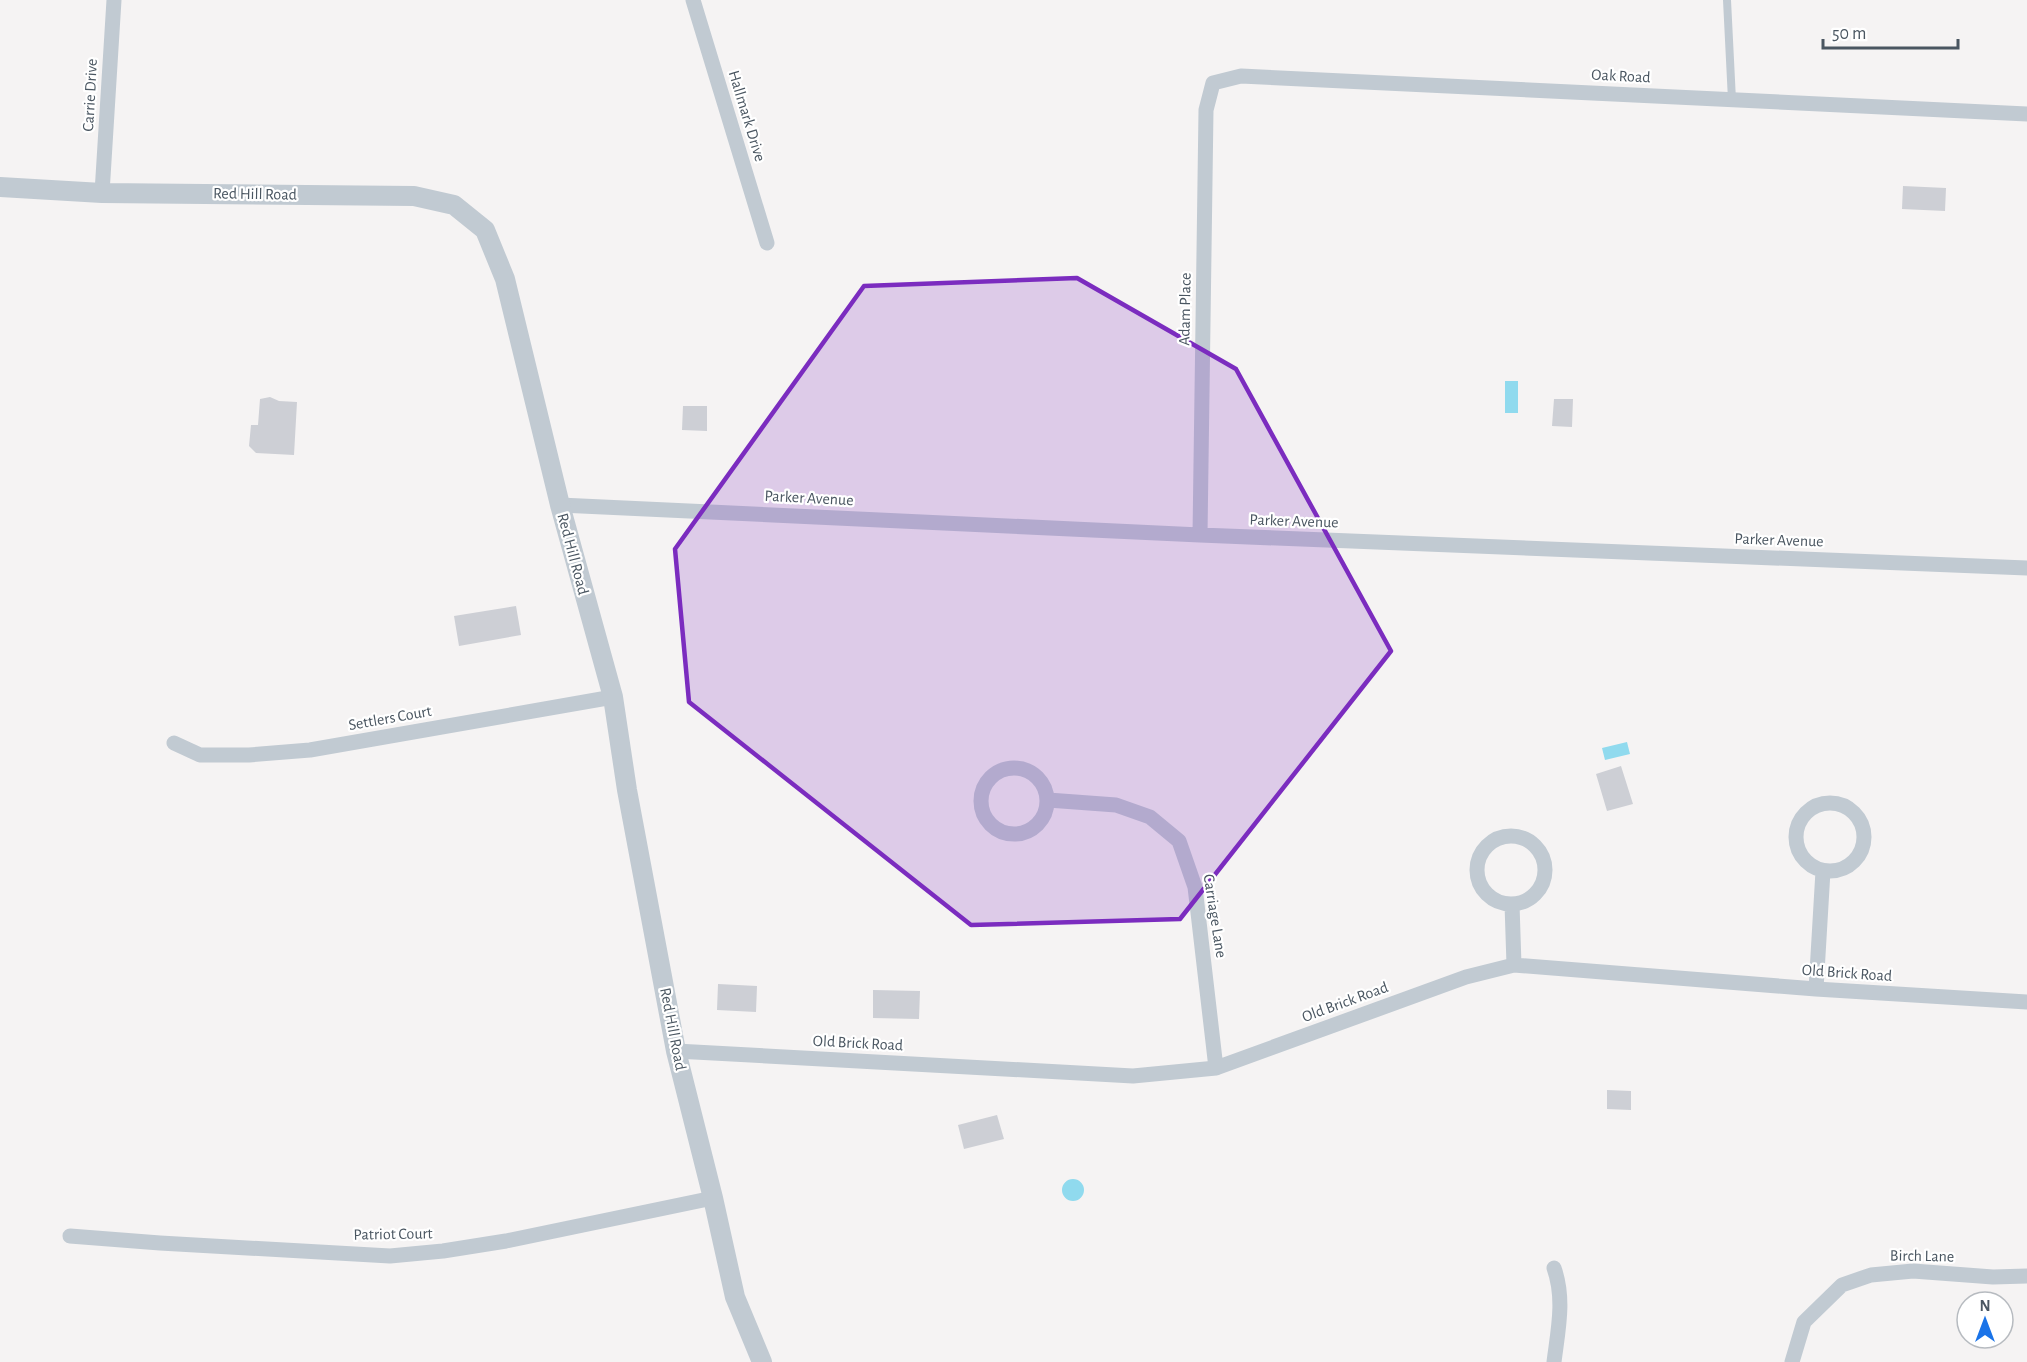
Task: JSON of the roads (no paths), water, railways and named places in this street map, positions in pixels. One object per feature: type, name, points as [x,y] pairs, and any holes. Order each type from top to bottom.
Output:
[{"type":"street","name":"Carrie Drive","points":[[102,193],[114,0]]},
{"type":"street","name":"Hallmark Drive","points":[[693,0],[767,243]]},
{"type":"street","name":"Oak Road","points":[[1213,83],[1241,76],[2027,114]]},
{"type":"street","name":"Adam Place","points":[[1200,535],[1206,110],[1213,83]]},
{"type":"street","name":"Red Hill Road","points":[[0,188],[102,193],[414,196],[454,205],[485,230],[505,279],[560,505],[613,697],[627,790],[675,1051],[713,1198],[735,1297],[762,1362]]},
{"type":"street","name":"Parker Avenue","points":[[560,505],[1200,535],[2027,568]]},
{"type":"street","name":"Settlers Court","points":[[174,743],[200,755],[249,755],[309,750],[613,697]]},
{"type":"street","points":[[1022,768],[1031,771],[1040,779],[1046,789],[1048,800],[1045,816],[1038,825],[1028,832],[1003,833],[985,818],[981,806],[981,794],[990,778],[999,771],[1022,768]]},
{"type":"street","name":"Carriage Lane","points":[[1048,800],[1116,805],[1150,817],[1179,841],[1195,887],[1216,1068]]},
{"type":"street","points":[[1834,802],[1854,812],[1861,822],[1864,845],[1852,864],[1842,870],[1823,871],[1812,867],[1803,859],[1797,849],[1796,828],[1801,818],[1811,808],[1822,803],[1834,802]]},
{"type":"street","points":[[1512,836],[1524,838],[1534,845],[1544,861],[1545,873],[1538,892],[1528,900],[1512,904],[1500,903],[1489,897],[1478,881],[1476,870],[1478,858],[1486,846],[1495,839],[1512,836]]},
{"type":"street","points":[[1816,989],[1823,871]]},
{"type":"street","points":[[1512,904],[1514,966]]},
{"type":"street","name":"Old Brick Road","points":[[675,1051],[1133,1076],[1216,1068],[1466,977],[1514,966],[1816,989],[2027,1002]]},
{"type":"street","name":"Patriot Court","points":[[70,1236],[390,1256],[443,1251],[506,1241],[713,1198]]},
{"type":"street","points":[[1554,1268],[1560,1285],[1560,1318],[1554,1362]]},
{"type":"street","name":"Birch Lane","points":[[1792,1362],[1804,1322],[1842,1286],[1870,1275],[1913,1271],[1993,1277],[2027,1276]]},
{"type":"lane","points":[[1727,0],[1732,100]]},
{"type":"water","points":[[1505,381],[1518,381],[1518,413],[1505,413]]},
{"type":"water","points":[[1627,742],[1630,754],[1605,760],[1602,748]]},
{"type":"water","points":[[1073,1179],[1081,1182],[1084,1190],[1081,1198],[1073,1201],[1065,1198],[1062,1190],[1065,1182]]}]
